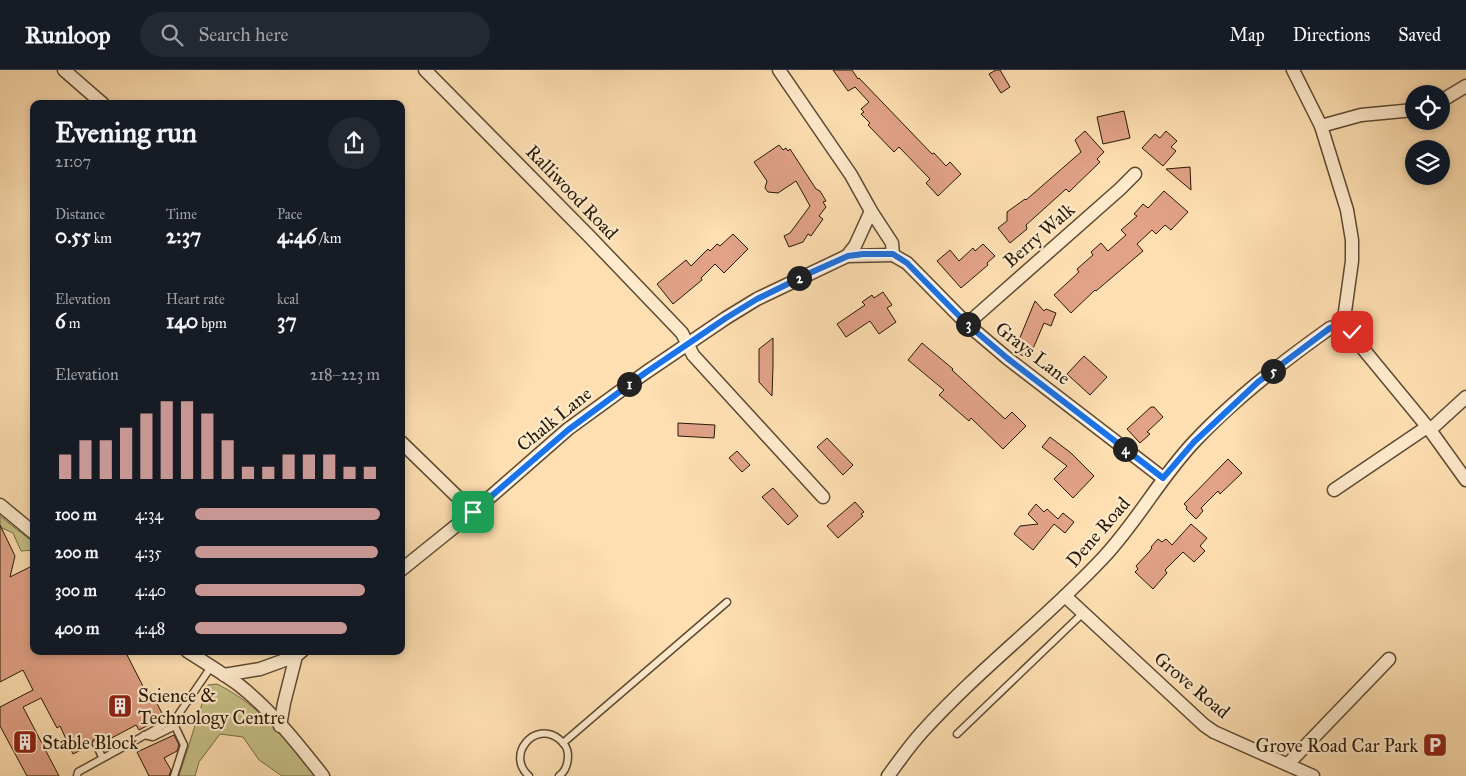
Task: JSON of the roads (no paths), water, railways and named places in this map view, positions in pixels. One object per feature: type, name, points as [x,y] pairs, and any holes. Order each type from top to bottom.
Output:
[{"type":"street","points":[[64,70],[98,100]]},
{"type":"street","name":"Ralliwood Road","points":[[425,70],[682,333],[693,356],[823,497]]},
{"type":"street","points":[[779,70],[851,175],[892,243],[893,254]]},
{"type":"street","points":[[1293,70],[1321,126],[1347,210],[1352,240],[1352,262],[1343,326],[1350,328],[1355,339],[1429,428],[1466,480]]},
{"type":"street","points":[[1450,96],[1466,86]]},
{"type":"street","points":[[1321,126],[1361,115],[1405,111]]},
{"type":"street","name":"Berry Walk","points":[[967,324],[1135,174]]},
{"type":"street","points":[[848,256],[855,246],[871,211]]},
{"type":"street","name":"Chalk Lane","points":[[405,567],[473,512],[568,430],[645,373],[726,318],[757,299],[848,256],[893,254]]},
{"type":"street","name":"Grays Lane","points":[[893,254],[907,263],[967,324],[1007,358],[1163,478]]},
{"type":"street","name":"Dene Road","points":[[888,776],[908,749],[940,714],[1065,596],[1126,532],[1163,478],[1194,442],[1258,382],[1330,328],[1343,326]]},
{"type":"street","points":[[1334,490],[1429,428],[1466,397]]},
{"type":"street","points":[[405,446],[473,512]]},
{"type":"street","points":[[0,505],[30,530]]},
{"type":"street","name":"Grove Road","points":[[1065,596],[1204,725],[1214,732],[1313,776]]},
{"type":"street","points":[[193,655],[224,675],[251,696],[323,776]]},
{"type":"street","points":[[224,675],[260,669],[296,655]]},
{"type":"street","points":[[280,726],[284,703],[299,655]]},
{"type":"street","points":[[1288,764],[1389,659]]},
{"type":"lane","points":[[563,743],[727,602]]},
{"type":"lane","points":[[957,734],[1083,613]]},
{"type":"lane","points":[[77,776],[78,772],[102,757],[174,721],[211,667]]},
{"type":"lane","points":[[174,721],[184,745],[174,776]]},
{"type":"lane","points":[[530,776],[525,772],[520,762],[521,751],[526,742],[534,735],[545,733],[555,736],[563,743],[568,752],[568,763],[563,773],[559,776]]},
{"type":"lane","points":[[96,744],[102,757]]},
{"type":"place","name":"Science & Technology Centre","points":[[120,706]]},
{"type":"place","name":"Stable Block","points":[[25,742]]},
{"type":"place","name":"Grove Road Car Park","points":[[1435,745]]}]
